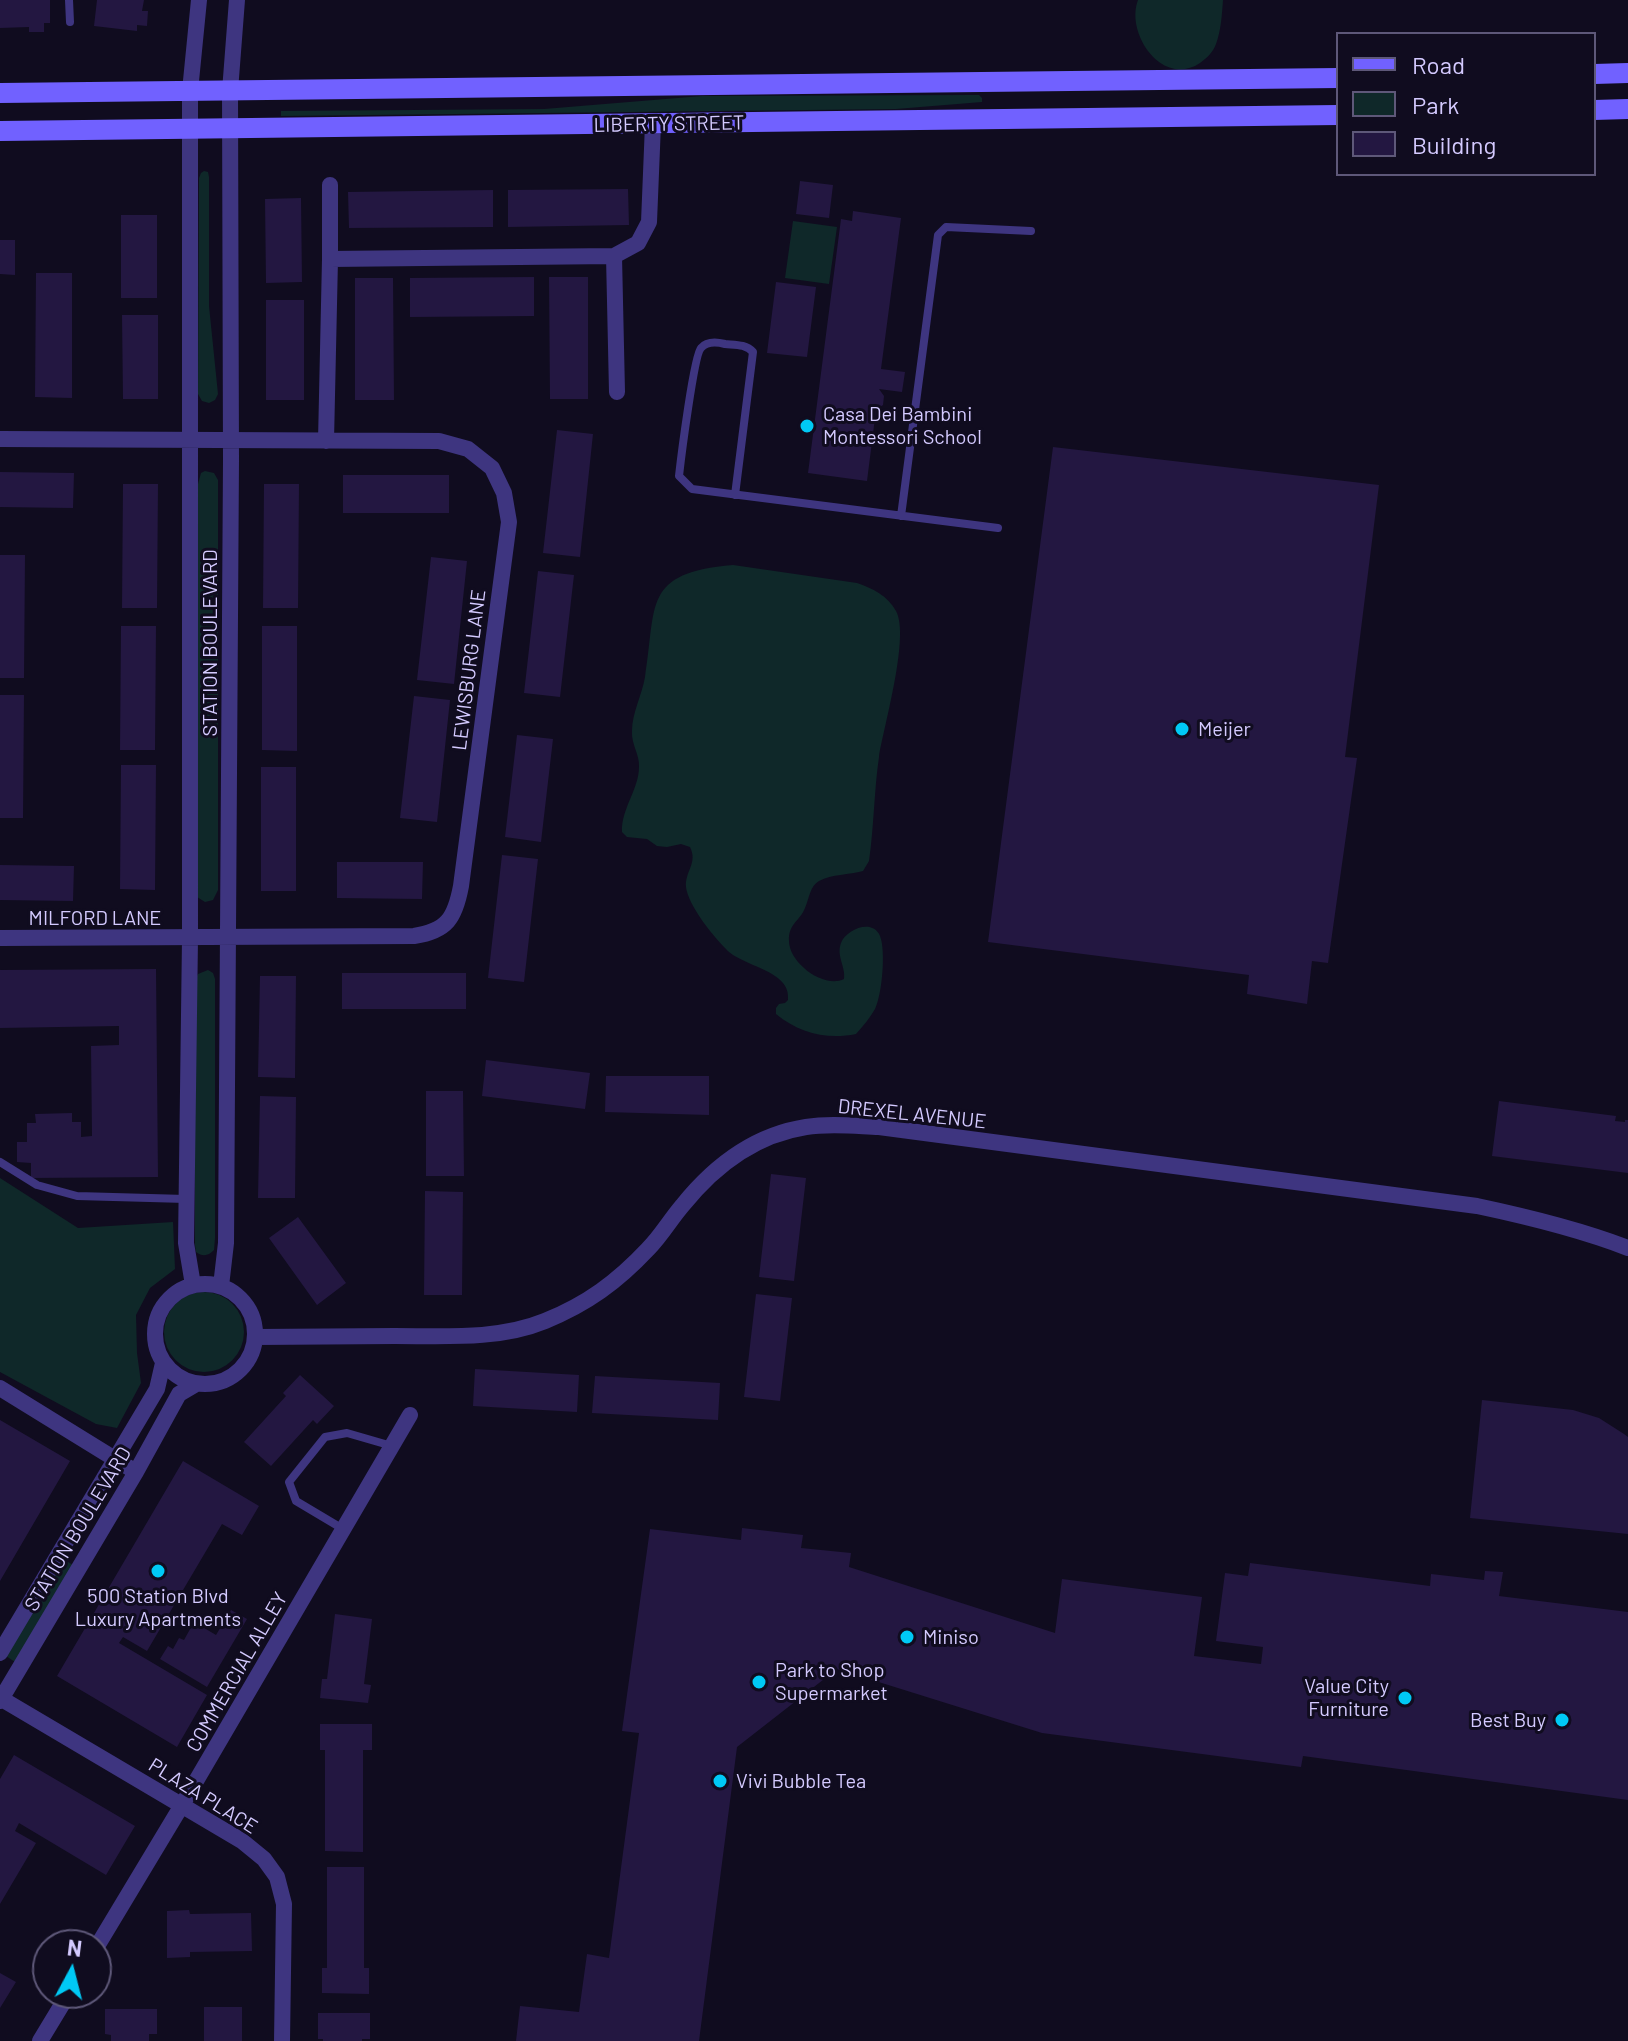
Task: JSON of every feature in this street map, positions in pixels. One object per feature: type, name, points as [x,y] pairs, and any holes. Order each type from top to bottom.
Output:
[{"type":"street","name":"STATION BOULEVARD","points":[[193,1285],[186,1243],[190,938],[190,91],[199,0]]},
{"type":"street","name":"STATION BOULEVARD","points":[[221,1286],[226,1243],[230,91],[237,0]]},
{"type":"street","points":[[1596,74],[1628,73]]},
{"type":"street","name":"LIBERTY STREET","points":[[0,93],[1336,78]]},
{"type":"street","points":[[1596,110],[1628,109]]},
{"type":"street","name":"LIBERTY STREET","points":[[0,131],[1336,115]]},
{"type":"street","points":[[330,259],[614,256],[638,243],[649,222],[653,124]]},
{"type":"street","points":[[326,441],[330,185]]},
{"type":"street","points":[[614,256],[617,392]]},
{"type":"street","points":[[0,439],[189,440]]},
{"type":"street","name":"LEWISBURG LANE","points":[[189,440],[439,441],[468,449],[492,468],[504,493],[509,522],[459,896],[447,922],[433,933],[414,936],[190,938]]},
{"type":"street","name":"MILFORD LANE","points":[[0,938],[190,938]]},
{"type":"street","name":"DREXEL AVENUE","points":[[256,1337],[454,1336],[506,1331],[542,1322],[585,1302],[610,1286],[651,1246],[708,1175],[743,1148],[806,1127],[879,1127],[1477,1206],[1564,1226],[1628,1248]]},
{"type":"street","points":[[207,1283],[221,1286],[247,1306],[254,1320],[256,1337],[253,1351],[237,1374],[224,1381],[210,1385],[183,1380],[163,1363],[156,1348],[154,1332],[157,1316],[178,1291],[207,1283]]},
{"type":"street","name":"STATION BOULEVARD","points":[[0,1653],[157,1389],[163,1363]]},
{"type":"street","name":"STATION BOULEVARD","points":[[0,1699],[181,1392],[196,1384]]},
{"type":"street","points":[[0,1388],[136,1472]]},
{"type":"street","name":"COMMERCIAL ALLEY","points":[[107,1929],[410,1415]]},
{"type":"street","points":[[65,1543],[85,1556]]},
{"type":"street","name":"PLAZA PLACE","points":[[0,1699],[242,1841],[264,1859],[277,1877],[284,1904],[282,2041]]},
{"type":"street","points":[[40,2041],[59,2009]]},
{"type":"lane","points":[[69,0],[70,22]]},
{"type":"lane","points":[[901,516],[938,235],[946,227],[1031,231]]},
{"type":"lane","points":[[735,495],[753,352],[748,347],[715,342],[704,344],[698,351],[679,476],[692,489],[735,495],[998,528]]},
{"type":"lane","points":[[0,1162],[37,1185],[77,1196],[187,1199]]},
{"type":"lane","points":[[343,1529],[296,1501],[289,1482],[325,1437],[347,1433],[392,1446]]},
{"type":"green space","points":[[1138,0],[1223,0],[1219,34],[1211,52],[1200,63],[1186,69],[1161,63],[1150,54],[1137,28],[1135,13]]},
{"type":"green space","points":[[979,95],[982,102],[896,109],[281,116],[281,111],[544,109],[702,96]]},
{"type":"green space","points":[[204,171],[208,172],[209,177],[209,306],[218,394],[209,403],[202,401],[198,394],[199,178]]},
{"type":"green space","points":[[793,221],[837,227],[829,284],[785,278]]},
{"type":"green space","points":[[201,473],[214,473],[218,480],[218,890],[213,900],[205,902],[197,897],[198,484]]},
{"type":"green space","points":[[733,565],[857,583],[884,597],[896,611],[900,640],[898,660],[877,770],[869,861],[863,871],[829,877],[816,883],[789,935],[791,949],[801,965],[818,977],[836,981],[844,979],[840,952],[844,938],[853,930],[865,927],[880,936],[883,962],[877,1002],[871,1016],[856,1034],[834,1036],[814,1033],[794,1026],[776,1014],[779,1004],[788,1000],[782,982],[726,949],[691,902],[686,887],[693,858],[690,847],[681,844],[657,846],[647,839],[627,837],[622,832],[624,815],[638,775],[632,724],[644,684],[659,597],[668,585],[683,576]]},
{"type":"green space","points":[[208,970],[215,979],[215,1238],[214,1250],[203,1255],[196,1252],[195,1245],[195,980],[198,974]]},
{"type":"green space","points":[[0,1178],[78,1228],[173,1222],[175,1269],[150,1288],[136,1315],[141,1383],[117,1428],[96,1424],[0,1372]]},
{"type":"green space","points":[[204,1292],[219,1295],[232,1304],[241,1317],[244,1332],[241,1347],[232,1360],[219,1369],[204,1372],[189,1369],[176,1360],[167,1347],[164,1332],[167,1317],[176,1304],[189,1295]]},
{"type":"green space","points":[[63,1559],[73,1565],[15,1662],[6,1656]]},
{"type":"building","points":[[0,0],[50,0],[50,23],[44,23],[44,32],[29,32],[29,27],[0,28]]},
{"type":"building","points":[[97,0],[144,0],[142,11],[148,11],[147,26],[137,25],[137,31],[94,26]]},
{"type":"building","points":[[800,181],[833,185],[829,218],[796,214]]},
{"type":"building","points":[[628,189],[629,225],[508,227],[508,190]]},
{"type":"building","points":[[493,190],[493,227],[349,228],[348,192]]},
{"type":"building","points":[[301,198],[302,282],[266,283],[265,199]]},
{"type":"building","points":[[853,211],[901,218],[881,369],[905,372],[902,392],[879,389],[884,396],[883,405],[876,410],[867,481],[808,473],[841,219],[852,221]]},
{"type":"building","points":[[121,215],[157,215],[157,298],[121,298]]},
{"type":"building","points":[[0,240],[15,240],[15,275],[0,274]]},
{"type":"building","points":[[36,273],[72,273],[72,398],[35,397]]},
{"type":"building","points":[[534,277],[534,316],[410,317],[410,278]]},
{"type":"building","points":[[549,277],[588,277],[588,399],[550,399]]},
{"type":"building","points":[[355,278],[393,278],[394,400],[355,400]]},
{"type":"building","points":[[776,282],[816,287],[807,357],[767,353]]},
{"type":"building","points":[[266,300],[304,300],[304,400],[266,400]]},
{"type":"building","points":[[122,315],[158,315],[158,399],[123,399]]},
{"type":"building","points":[[557,430],[593,434],[580,557],[543,553]]},
{"type":"building","name":"Meijer","points":[[1053,447],[1379,485],[1345,757],[1357,758],[1328,963],[1312,961],[1307,1004],[1247,994],[1249,975],[988,942]]},
{"type":"building","points":[[0,472],[74,473],[73,508],[0,507]]},
{"type":"building","points":[[343,475],[449,475],[449,513],[343,513]]},
{"type":"building","points":[[123,484],[158,484],[157,608],[122,608]]},
{"type":"building","points":[[264,484],[299,484],[298,608],[263,608]]},
{"type":"building","points":[[0,555],[25,555],[24,678],[0,678]]},
{"type":"building","points":[[431,557],[467,561],[454,684],[417,680]]},
{"type":"building","points":[[538,571],[574,575],[560,697],[524,693]]},
{"type":"building","points":[[121,626],[156,626],[155,750],[120,750]]},
{"type":"building","points":[[262,626],[297,626],[297,751],[262,750]]},
{"type":"building","points":[[0,695],[24,695],[23,818],[0,818]]},
{"type":"building","points":[[414,696],[450,700],[437,822],[400,818]]},
{"type":"building","points":[[517,735],[553,739],[541,842],[505,837]]},
{"type":"building","points":[[121,765],[156,765],[155,890],[120,889]]},
{"type":"building","points":[[261,767],[296,767],[296,891],[261,891]]},
{"type":"building","points":[[502,855],[538,859],[524,982],[488,978]]},
{"type":"building","points":[[337,862],[423,862],[422,899],[337,898]]},
{"type":"building","points":[[0,865],[74,866],[73,901],[0,900]]},
{"type":"building","points":[[156,969],[158,1177],[31,1178],[31,1163],[17,1162],[17,1142],[27,1142],[27,1123],[36,1123],[35,1114],[72,1113],[72,1122],[81,1122],[81,1137],[92,1136],[91,1046],[119,1045],[119,1026],[0,1028],[0,970]]},
{"type":"building","points":[[342,973],[466,973],[466,1009],[342,1009]]},
{"type":"building","points":[[260,976],[296,976],[295,1078],[258,1077]]},
{"type":"building","points":[[486,1060],[590,1073],[585,1109],[482,1096]]},
{"type":"building","points":[[606,1076],[709,1076],[709,1115],[605,1112]]},
{"type":"building","points":[[426,1091],[463,1091],[464,1176],[426,1176]]},
{"type":"building","points":[[260,1096],[296,1097],[295,1198],[258,1198]]},
{"type":"building","points":[[1499,1101],[1616,1116],[1615,1121],[1628,1120],[1628,1173],[1492,1156]]},
{"type":"building","points":[[771,1174],[806,1178],[794,1281],[759,1277]]},
{"type":"building","points":[[425,1191],[463,1192],[462,1295],[424,1295]]},
{"type":"building","points":[[298,1217],[346,1283],[317,1305],[269,1238]]},
{"type":"building","points":[[756,1294],[792,1298],[780,1401],[744,1397]]},
{"type":"building","points":[[475,1369],[579,1375],[577,1412],[473,1406]]},
{"type":"building","points":[[300,1375],[334,1406],[317,1424],[313,1420],[271,1466],[244,1442],[286,1396],[283,1393]]},
{"type":"building","points":[[595,1376],[720,1383],[718,1420],[592,1413]]},
{"type":"building","points":[[1482,1400],[1573,1410],[1599,1418],[1628,1437],[1628,1534],[1470,1518]]},
{"type":"building","points":[[0,1420],[70,1461],[0,1581]]},
{"type":"building","points":[[183,1461],[259,1506],[242,1535],[222,1524],[147,1651],[123,1637],[119,1643],[207,1695],[177,1747],[57,1676]]},
{"type":"building","points":[[742,1528],[803,1535],[801,1548],[851,1553],[849,1567],[1055,1633],[1062,1579],[1202,1597],[1194,1656],[1261,1664],[1263,1647],[1216,1641],[1225,1573],[1248,1576],[1250,1563],[1430,1586],[1431,1574],[1484,1580],[1485,1571],[1503,1572],[1499,1596],[1628,1612],[1628,1800],[1303,1756],[1301,1767],[1042,1733],[837,1669],[737,1747],[699,2041],[516,2041],[520,2006],[579,2012],[587,1954],[609,1958],[639,1733],[622,1731],[650,1529],[741,1540]]},
{"type":"building","points":[[231,1610],[247,1619],[207,1687],[160,1659],[168,1646],[173,1649],[179,1638],[184,1640],[194,1622],[216,1635]]},
{"type":"building","points":[[335,1614],[372,1619],[364,1684],[371,1685],[368,1703],[320,1698],[322,1679],[327,1679]]},
{"type":"building","points":[[320,1724],[372,1724],[372,1750],[363,1750],[363,1852],[325,1851],[325,1750],[320,1750]]},
{"type":"building","points":[[14,1755],[135,1826],[106,1875],[19,1823],[15,1831],[36,1843],[0,1904],[0,1779]]},
{"type":"building","points":[[327,1867],[364,1867],[364,1968],[369,1968],[369,1994],[322,1993],[322,1968],[327,1968]]},
{"type":"building","points":[[189,1910],[190,1914],[251,1913],[252,1951],[190,1952],[190,1957],[167,1958],[167,1911]]},
{"type":"building","points":[[0,1973],[16,1982],[0,2008]]},
{"type":"building","points":[[204,2007],[242,2007],[242,2041],[204,2041]]},
{"type":"building","points":[[105,2009],[157,2009],[157,2034],[149,2034],[149,2041],[111,2041],[111,2035],[105,2034]]},
{"type":"building","points":[[318,2013],[370,2013],[370,2039],[318,2039]]},
{"type":"place","name":"Casa Dei Bambini Montessori School","points":[[807,426]]},
{"type":"place","name":"Meijer","points":[[1182,729]]},
{"type":"place","name":"500 Station Blvd Luxury Apartments","points":[[158,1571]]},
{"type":"place","name":"Miniso","points":[[907,1637]]},
{"type":"place","name":"Park to Shop Supermarket","points":[[759,1682]]},
{"type":"place","name":"Value City Furniture","points":[[1405,1698]]},
{"type":"place","name":"Best Buy","points":[[1562,1720]]},
{"type":"place","name":"Vivi Bubble Tea","points":[[720,1781]]}]
